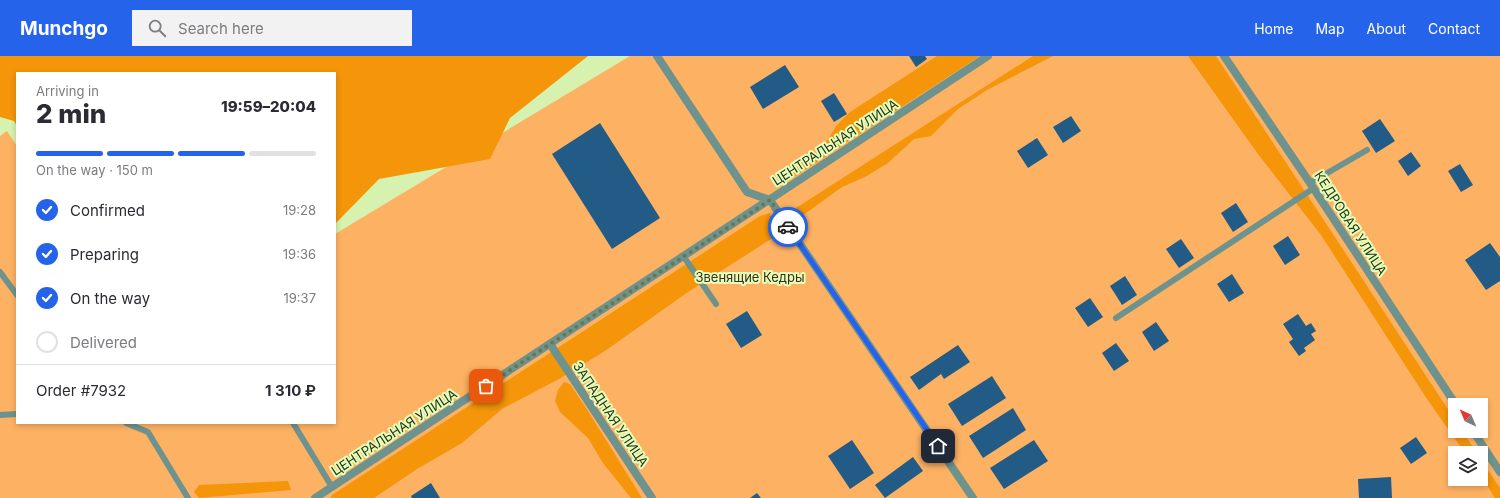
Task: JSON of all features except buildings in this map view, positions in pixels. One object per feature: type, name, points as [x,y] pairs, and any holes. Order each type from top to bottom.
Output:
[{"type":"street","points":[[657,56],[747,192],[770,200],[973,498]]},
{"type":"street","name":"ЦЕНТРАЛЬНАЯ УЛИЦА","points":[[315,498],[988,56]]},
{"type":"street","name":"КЕДРОВАЯ УЛИЦА","points":[[1224,56],[1312,185],[1451,398]]},
{"type":"street","name":"ЗАПАДНАЯ УЛИЦА","points":[[550,344],[652,498]]},
{"type":"street","points":[[1478,438],[1500,472]]},
{"type":"lane","points":[[1116,318],[1312,185],[1367,150]]},
{"type":"lane","points":[[684,257],[716,304]]},
{"type":"lane","points":[[0,272],[16,294]]},
{"type":"lane","points":[[0,415],[16,414]]},
{"type":"lane","points":[[128,424],[148,432],[188,498]]},
{"type":"lane","points":[[294,424],[332,487]]},
{"type":"green space","name":"Звенящие Кедры","points":[[630,56],[1500,56],[1500,498],[0,498],[0,136],[7,131],[16,144],[16,424],[336,424],[336,233]]},
{"type":"shaded area","points":[[0,56],[588,56],[510,118],[490,159],[379,179],[336,223],[336,72],[16,72],[16,124],[14,121],[0,117]]},
{"type":"shaded area","points":[[937,56],[980,56],[785,183],[777,179],[823,147],[837,125],[850,112]]},
{"type":"shaded area","points":[[1033,56],[1053,56],[987,90],[958,109],[931,136],[914,139],[888,163],[865,177],[842,187],[802,216],[796,208]]},
{"type":"shaded area","points":[[1188,56],[1216,56],[1448,409],[1448,429],[1427,399],[1321,235],[1258,154]]},
{"type":"shaded area","points":[[770,213],[774,227],[771,239],[685,294],[605,351],[559,379],[502,409],[462,443],[417,469],[374,498],[331,498],[332,495],[760,216]]},
{"type":"shaded area","points":[[564,382],[570,384],[642,498],[631,498],[603,463],[588,438],[560,412],[555,401],[558,390]]},
{"type":"shaded area","points":[[1454,438],[1467,438],[1472,446],[1460,446]]},
{"type":"shaded area","points":[[1488,470],[1500,488],[1500,498],[1495,498],[1487,486]]},
{"type":"shaded area","points":[[288,481],[291,490],[199,498],[194,492],[199,485]]},
{"type":"way so far","points":[[486,386],[770,200],[788,227]]},
{"type":"route","points":[[788,227],[938,446]]}]
